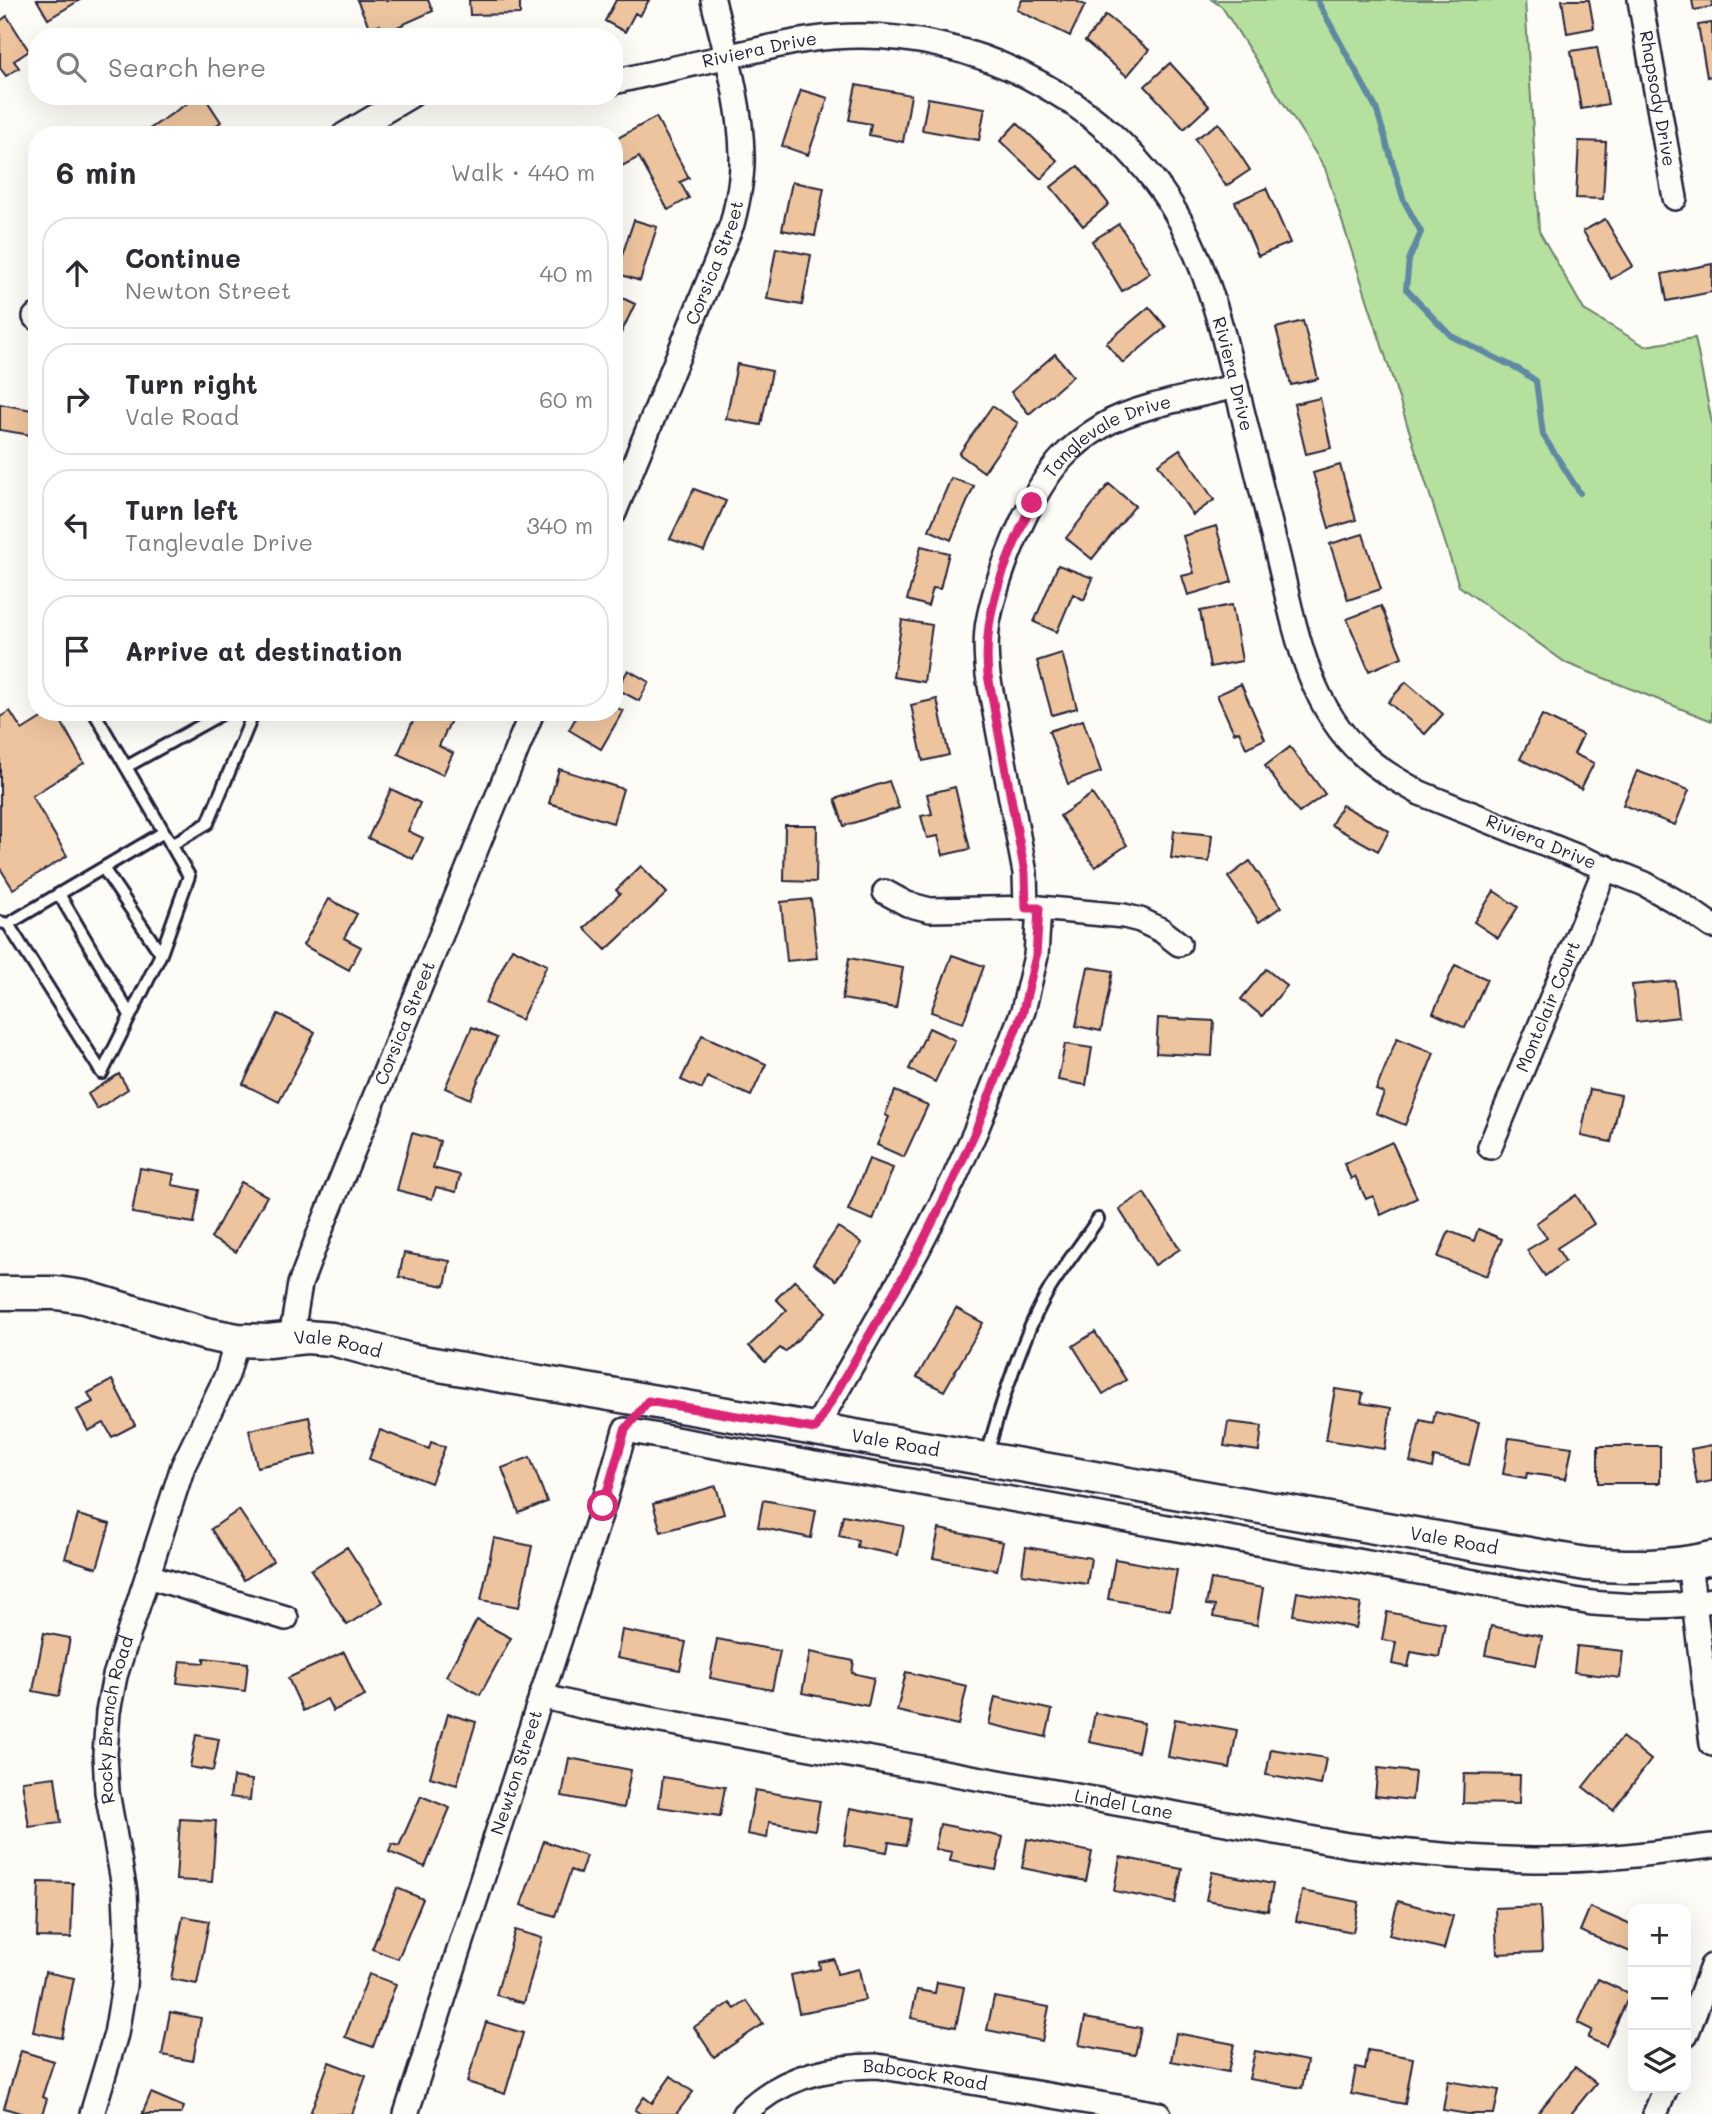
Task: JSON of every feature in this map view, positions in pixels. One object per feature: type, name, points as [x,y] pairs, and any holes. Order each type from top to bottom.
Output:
[{"type":"main road","name":"Vale Road","points":[[0,1293],[56,1293],[84,1297],[206,1334],[237,1340],[332,1339],[410,1360],[1586,1564],[1623,1567],[1701,1561]]},
{"type":"street","name":"Corsica Street","points":[[623,491],[732,223],[740,192],[740,122],[713,0]]},
{"type":"street","name":"Rhapsody Drive","points":[[1640,0],[1675,198]]},
{"type":"street","name":"Riviera Drive","points":[[623,80],[799,41],[876,36],[921,41],[964,51],[1004,65],[1075,105],[1108,131],[1138,162],[1165,197],[1187,233],[1206,276],[1296,628],[1311,678],[1340,731],[1360,753],[1387,774],[1420,793],[1606,867],[1664,894],[1712,926]]},
{"type":"street","points":[[359,126],[395,105]]},
{"type":"street","name":"Tanglevale Drive","points":[[815,1429],[918,1251],[953,1181],[1023,1011],[1036,956],[1032,908],[986,652],[994,596],[1015,541],[1045,480],[1062,458],[1083,439],[1106,424],[1130,414],[1236,386]]},
{"type":"street","name":"Corsica Street","points":[[291,1338],[300,1284],[321,1228],[528,721]]},
{"type":"street","name":"Montclair Court","points":[[1490,1147],[1606,867]]},
{"type":"street","points":[[886,892],[907,904],[930,910],[1032,908],[1124,916],[1161,930],[1179,944]]},
{"type":"street","name":"Rocky Branch Road","points":[[92,2114],[116,2034],[124,1986],[127,1940],[125,1892],[107,1792],[105,1754],[108,1712],[115,1675],[183,1466],[227,1375],[237,1340]]},
{"type":"street","points":[[615,1395],[625,1430],[1592,1603],[1649,1607],[1703,1602]]},
{"type":"street","name":"Newton Street","points":[[406,2114],[625,1430],[648,1401]]},
{"type":"street","points":[[1701,1561],[1712,1744]]},
{"type":"street","points":[[148,1576],[286,1618]]},
{"type":"street","name":"Lindel Lane","points":[[541,1696],[603,1711],[1415,1854],[1563,1860],[1626,1857],[1712,1846]]},
{"type":"street","points":[[1688,2030],[1712,1966]]},
{"type":"street","name":"Babcock Road","points":[[744,2114],[772,2092],[797,2079],[848,2066],[877,2066],[1159,2114]]},
{"type":"street","points":[[1656,2114],[1663,2093]]},
{"type":"lane","points":[[102,721],[189,876],[160,954],[102,1073],[4,923],[164,832]]},
{"type":"lane","points":[[126,767],[209,721]]},
{"type":"lane","points":[[171,845],[208,823],[250,721]]},
{"type":"lane","points":[[103,868],[160,954]]},
{"type":"lane","points":[[59,894],[130,1015]]},
{"type":"lane","points":[[986,1459],[1022,1349],[1038,1311],[1098,1219]]},
{"type":"green space","points":[[1212,0],[1525,0],[1539,231],[1584,310],[1645,346],[1695,338],[1712,423],[1712,721],[1566,663],[1459,586],[1325,168],[1222,7]]},
{"type":"building","points":[[37,0],[80,0],[48,19]]},
{"type":"building","points":[[357,0],[428,0],[433,11],[395,28],[382,28],[380,25],[370,28]]},
{"type":"building","points":[[469,0],[520,0],[520,14],[470,15]]},
{"type":"building","points":[[616,0],[649,0],[640,16],[635,13],[625,32],[623,28],[605,21]]},
{"type":"building","points":[[1022,0],[1074,0],[1085,5],[1070,36],[1017,10]]},
{"type":"building","points":[[1562,0],[1589,0],[1594,28],[1567,33]]},
{"type":"building","points":[[1692,0],[1712,0],[1712,7],[1694,10]]},
{"type":"building","points":[[1106,15],[1149,50],[1127,76],[1085,41]]},
{"type":"building","points":[[7,16],[28,49],[14,61],[19,68],[6,76],[0,68],[0,21]]},
{"type":"building","points":[[1712,23],[1712,76],[1707,77],[1698,25]]},
{"type":"building","points":[[1597,47],[1608,104],[1581,109],[1571,51]]},
{"type":"building","points":[[1170,63],[1209,106],[1184,129],[1145,86]]},
{"type":"building","points":[[856,85],[911,95],[903,142],[869,135],[871,124],[849,120]]},
{"type":"building","points":[[801,90],[828,98],[808,155],[782,146]]},
{"type":"building","points":[[928,98],[985,108],[979,140],[922,130]]},
{"type":"building","points":[[185,105],[210,105],[221,122],[215,126],[154,126]]},
{"type":"building","points":[[656,117],[689,178],[680,182],[689,198],[668,210],[639,157],[623,165],[623,135]]},
{"type":"building","points":[[1017,123],[1058,161],[1041,179],[1000,141]]},
{"type":"building","points":[[1219,123],[1250,170],[1226,186],[1195,139]]},
{"type":"building","points":[[1579,141],[1606,142],[1603,199],[1576,198]]},
{"type":"building","points":[[1078,166],[1109,204],[1083,226],[1051,187]]},
{"type":"building","points":[[792,182],[824,188],[815,236],[782,230]]},
{"type":"building","points":[[1266,188],[1290,243],[1258,256],[1235,202]]},
{"type":"building","points":[[1605,219],[1633,266],[1611,279],[1583,231]]},
{"type":"building","points":[[634,220],[657,227],[640,281],[623,275],[623,252]]},
{"type":"building","points":[[1119,224],[1150,273],[1122,291],[1092,241]]},
{"type":"building","points":[[776,248],[811,255],[802,305],[767,299]]},
{"type":"building","points":[[1712,264],[1712,292],[1667,301],[1662,274]]},
{"type":"building","points":[[623,298],[635,304],[623,329]]},
{"type":"building","points":[[1149,307],[1166,327],[1123,363],[1106,343]]},
{"type":"building","points":[[1303,321],[1318,379],[1291,385],[1276,328]]},
{"type":"building","points":[[1055,354],[1073,376],[1029,414],[1011,392]]},
{"type":"building","points":[[737,364],[772,371],[761,425],[726,419]]},
{"type":"building","points":[[1320,398],[1331,448],[1306,454],[1294,404]]},
{"type":"building","points":[[0,404],[28,409],[28,435],[0,430]]},
{"type":"building","points":[[992,406],[1018,423],[984,472],[959,454]]},
{"type":"building","points":[[1180,449],[1214,500],[1193,515],[1158,464]]},
{"type":"building","points":[[1340,465],[1356,520],[1329,528],[1313,473]]},
{"type":"building","points":[[951,478],[974,486],[951,540],[929,530]]},
{"type":"building","points":[[1109,484],[1135,506],[1092,559],[1066,538]]},
{"type":"building","points":[[694,489],[726,501],[704,551],[670,539]]},
{"type":"building","points":[[1216,526],[1232,582],[1188,595],[1182,576],[1194,573],[1183,536]]},
{"type":"building","points":[[1363,534],[1381,589],[1348,600],[1330,544]]},
{"type":"building","points":[[921,546],[949,553],[940,589],[933,588],[928,606],[907,600]]},
{"type":"building","points":[[1058,565],[1093,578],[1084,600],[1073,594],[1057,632],[1034,622]]},
{"type":"building","points":[[1232,605],[1242,661],[1210,667],[1200,611]]},
{"type":"building","points":[[1381,606],[1402,657],[1369,671],[1347,619]]},
{"type":"building","points":[[902,620],[932,625],[924,682],[893,677]]},
{"type":"building","points":[[1062,653],[1077,708],[1052,715],[1037,661]]},
{"type":"building","points":[[628,670],[649,682],[639,701],[623,692],[623,679]]},
{"type":"building","points":[[1406,682],[1443,714],[1425,734],[1388,702]]},
{"type":"building","points":[[1241,684],[1265,739],[1246,748],[1239,731],[1234,733],[1217,695]]},
{"type":"building","points":[[937,699],[949,755],[923,761],[911,705]]},
{"type":"building","points":[[10,711],[22,730],[36,721],[61,721],[84,763],[32,796],[67,856],[13,889],[0,868],[0,717]]},
{"type":"building","points":[[1542,715],[1583,735],[1574,754],[1594,763],[1581,789],[1520,759]]},
{"type":"building","points":[[1083,720],[1101,772],[1068,784],[1049,731]]},
{"type":"building","points":[[413,721],[451,721],[439,746],[453,753],[443,775],[398,754]]},
{"type":"building","points":[[574,721],[617,721],[601,749],[569,730]]},
{"type":"building","points":[[1290,747],[1325,794],[1299,813],[1265,766]]},
{"type":"building","points":[[559,769],[623,789],[613,823],[549,803]]},
{"type":"building","points":[[1637,771],[1689,790],[1675,825],[1623,805]]},
{"type":"building","points":[[889,781],[899,808],[844,826],[835,799]]},
{"type":"building","points":[[955,787],[970,849],[943,855],[938,836],[927,838],[921,816],[932,814],[927,794]]},
{"type":"building","points":[[391,789],[420,803],[408,831],[423,838],[413,859],[368,838]]},
{"type":"building","points":[[1092,794],[1127,845],[1095,867],[1060,816]]},
{"type":"building","points":[[1342,805],[1389,831],[1378,851],[1331,825]]},
{"type":"building","points":[[785,825],[817,825],[816,882],[784,881]]},
{"type":"building","points":[[1174,831],[1212,835],[1209,862],[1171,858]]},
{"type":"building","points":[[1250,861],[1281,907],[1259,922],[1228,877]]},
{"type":"building","points":[[641,866],[667,893],[606,950],[584,928],[620,894],[616,890]]},
{"type":"building","points":[[1494,891],[1518,907],[1498,938],[1474,922]]},
{"type":"building","points":[[329,899],[357,914],[344,938],[361,947],[349,970],[303,945]]},
{"type":"building","points":[[811,899],[817,958],[787,961],[781,902]]},
{"type":"building","points":[[512,948],[547,965],[521,1020],[485,1003]]},
{"type":"building","points":[[952,955],[984,966],[963,1023],[931,1012]]},
{"type":"building","points":[[849,958],[903,968],[896,1008],[842,999]]},
{"type":"building","points":[[1455,965],[1487,979],[1465,1028],[1433,1013]]},
{"type":"building","points":[[1088,967],[1113,971],[1101,1031],[1076,1026]]},
{"type":"building","points":[[1266,969],[1287,986],[1262,1016],[1241,999]]},
{"type":"building","points":[[1675,981],[1679,1017],[1636,1022],[1632,985]]},
{"type":"building","points":[[278,1014],[315,1032],[279,1102],[243,1084]]},
{"type":"building","points":[[1158,1018],[1214,1021],[1212,1056],[1156,1053]]},
{"type":"building","points":[[472,1027],[497,1038],[470,1099],[445,1088]]},
{"type":"building","points":[[929,1028],[955,1040],[935,1082],[909,1069]]},
{"type":"building","points":[[702,1035],[766,1064],[751,1096],[707,1077],[702,1089],[681,1080]]},
{"type":"building","points":[[1397,1038],[1434,1053],[1405,1125],[1376,1113],[1384,1093],[1376,1090]]},
{"type":"building","points":[[1065,1044],[1092,1048],[1086,1085],[1058,1080]]},
{"type":"building","points":[[119,1074],[128,1089],[97,1109],[88,1094]]},
{"type":"building","points":[[1590,1089],[1621,1095],[1611,1142],[1581,1136]]},
{"type":"building","points":[[895,1091],[928,1105],[904,1157],[877,1145],[889,1117],[885,1115]]},
{"type":"building","points":[[412,1133],[440,1141],[433,1168],[460,1175],[456,1192],[436,1187],[432,1199],[397,1190]]},
{"type":"building","points":[[1392,1142],[1417,1198],[1381,1215],[1373,1196],[1366,1199],[1355,1176],[1351,1179],[1344,1164]]},
{"type":"building","points":[[869,1159],[893,1168],[873,1220],[848,1210]]},
{"type":"building","points":[[140,1168],[174,1174],[172,1185],[200,1190],[194,1223],[132,1213]]},
{"type":"building","points":[[241,1182],[267,1196],[236,1252],[211,1238]]},
{"type":"building","points":[[1144,1193],[1180,1249],[1155,1265],[1119,1209]]},
{"type":"building","points":[[1576,1195],[1594,1224],[1557,1248],[1565,1261],[1545,1276],[1527,1250],[1547,1238],[1536,1223]]},
{"type":"building","points":[[838,1227],[862,1243],[836,1280],[813,1264]]},
{"type":"building","points":[[1478,1229],[1502,1239],[1487,1276],[1438,1257],[1449,1231],[1474,1241]]},
{"type":"building","points":[[404,1253],[450,1261],[445,1286],[399,1277]]},
{"type":"building","points":[[795,1280],[826,1312],[785,1352],[780,1348],[765,1362],[749,1346],[787,1310],[776,1299]]},
{"type":"building","points":[[956,1308],[983,1323],[944,1391],[917,1377]]},
{"type":"building","points":[[1095,1332],[1126,1380],[1103,1394],[1073,1346]]},
{"type":"building","points":[[112,1380],[135,1425],[112,1437],[104,1423],[88,1431],[77,1410],[93,1402],[88,1393]]},
{"type":"building","points":[[1335,1389],[1363,1393],[1361,1403],[1391,1408],[1385,1449],[1326,1440]]},
{"type":"building","points":[[1435,1412],[1479,1422],[1469,1465],[1434,1457],[1432,1468],[1410,1462],[1420,1420],[1433,1423]]},
{"type":"building","points":[[309,1417],[317,1454],[257,1467],[249,1430]]},
{"type":"building","points":[[1228,1422],[1262,1426],[1259,1451],[1224,1446]]},
{"type":"building","points":[[380,1430],[429,1449],[431,1442],[445,1447],[431,1483],[369,1459]]},
{"type":"building","points":[[1509,1438],[1572,1447],[1566,1479],[1527,1473],[1526,1478],[1503,1474]]},
{"type":"building","points":[[1712,1445],[1712,1481],[1697,1484],[1691,1449]]},
{"type":"building","points":[[1598,1446],[1660,1446],[1660,1483],[1598,1483]]},
{"type":"building","points":[[530,1457],[547,1502],[519,1513],[502,1468]]},
{"type":"building","points":[[716,1486],[724,1514],[661,1532],[653,1504]]},
{"type":"building","points":[[763,1500],[816,1510],[811,1538],[758,1527]]},
{"type":"building","points":[[239,1510],[273,1561],[244,1580],[211,1529]]},
{"type":"building","points":[[78,1515],[110,1524],[97,1568],[65,1558]]},
{"type":"building","points":[[843,1515],[904,1526],[898,1555],[857,1547],[858,1540],[839,1536]]},
{"type":"building","points":[[939,1529],[1003,1542],[997,1570],[933,1558]]},
{"type":"building","points":[[494,1538],[532,1546],[519,1607],[481,1600]]},
{"type":"building","points":[[347,1547],[383,1602],[347,1625],[311,1570]]},
{"type":"building","points":[[1026,1547],[1091,1558],[1087,1584],[1022,1574]]},
{"type":"building","points":[[1115,1559],[1177,1570],[1170,1610],[1108,1599]]},
{"type":"building","points":[[1211,1579],[1263,1588],[1257,1625],[1213,1617],[1215,1606],[1206,1605]]},
{"type":"building","points":[[1297,1592],[1361,1604],[1356,1628],[1293,1615]]},
{"type":"building","points":[[1387,1612],[1445,1623],[1439,1657],[1411,1652],[1408,1667],[1392,1664],[1396,1642],[1382,1640]]},
{"type":"building","points":[[477,1620],[511,1638],[480,1695],[446,1676]]},
{"type":"building","points":[[1491,1626],[1542,1636],[1536,1665],[1485,1655]]},
{"type":"building","points":[[622,1630],[686,1642],[680,1670],[617,1658]]},
{"type":"building","points":[[44,1633],[70,1638],[59,1696],[33,1691]]},
{"type":"building","points":[[717,1639],[780,1651],[772,1690],[710,1678]]},
{"type":"building","points":[[1577,1646],[1623,1651],[1620,1678],[1574,1672]]},
{"type":"building","points":[[344,1652],[365,1696],[333,1711],[327,1699],[303,1711],[288,1678]]},
{"type":"building","points":[[810,1652],[854,1661],[852,1673],[874,1678],[868,1706],[802,1693]]},
{"type":"building","points":[[204,1658],[248,1663],[245,1691],[177,1683],[180,1661],[204,1663]]},
{"type":"building","points":[[906,1672],[967,1686],[958,1725],[897,1711]]},
{"type":"building","points":[[995,1697],[1052,1710],[1046,1737],[989,1724]]},
{"type":"building","points":[[1095,1713],[1144,1723],[1138,1752],[1089,1742]]},
{"type":"building","points":[[448,1714],[476,1722],[457,1785],[430,1777]]},
{"type":"building","points":[[1175,1719],[1237,1730],[1230,1768],[1168,1757]]},
{"type":"building","points":[[196,1735],[219,1739],[213,1771],[190,1767]]},
{"type":"building","points":[[1622,1737],[1651,1760],[1613,1810],[1583,1787]]},
{"type":"building","points":[[1271,1749],[1326,1758],[1321,1785],[1266,1775]]},
{"type":"building","points":[[569,1758],[631,1770],[624,1808],[562,1796]]},
{"type":"building","points":[[1378,1768],[1415,1772],[1412,1800],[1375,1796]]},
{"type":"building","points":[[1464,1774],[1520,1775],[1519,1804],[1463,1803]]},
{"type":"building","points":[[55,1777],[61,1823],[29,1827],[22,1781]]},
{"type":"building","points":[[233,1777],[252,1780],[250,1800],[230,1797]]},
{"type":"building","points":[[663,1777],[725,1787],[720,1816],[659,1807]]},
{"type":"building","points":[[755,1790],[820,1801],[815,1830],[769,1822],[767,1838],[747,1834]]},
{"type":"building","points":[[421,1796],[450,1808],[425,1867],[389,1852],[392,1844],[399,1846]]},
{"type":"building","points":[[850,1808],[911,1819],[906,1845],[889,1842],[887,1852],[844,1845]]},
{"type":"building","points":[[180,1819],[216,1821],[212,1882],[176,1880]]},
{"type":"building","points":[[940,1824],[1003,1837],[996,1870],[950,1861],[952,1852],[935,1849]]},
{"type":"building","points":[[1027,1839],[1092,1852],[1086,1881],[1022,1868]]},
{"type":"building","points":[[544,1841],[586,1856],[580,1874],[571,1870],[555,1916],[521,1905]]},
{"type":"building","points":[[1120,1857],[1182,1869],[1175,1903],[1114,1891]]},
{"type":"building","points":[[1212,1872],[1273,1884],[1268,1911],[1206,1900]]},
{"type":"building","points":[[39,1882],[73,1883],[71,1938],[37,1937]]},
{"type":"building","points":[[397,1888],[423,1899],[398,1959],[372,1949]]},
{"type":"building","points":[[1302,1891],[1359,1902],[1353,1932],[1296,1921]]},
{"type":"building","points":[[1398,1901],[1453,1916],[1444,1949],[1389,1935]]},
{"type":"building","points":[[1540,1906],[1542,1952],[1497,1954],[1495,1908]]},
{"type":"building","points":[[1590,1907],[1628,1924],[1628,1951],[1580,1931]]},
{"type":"building","points":[[183,1916],[209,1921],[197,1984],[171,1979]]},
{"type":"building","points":[[515,1930],[542,1938],[524,2003],[496,1995]]},
{"type":"building","points":[[834,1959],[837,1974],[859,1969],[865,2000],[799,2013],[791,1975],[820,1969],[819,1962]]},
{"type":"building","points":[[45,1972],[74,1978],[62,2038],[33,2032]]},
{"type":"building","points":[[369,1974],[396,1984],[373,2047],[345,2037]]},
{"type":"building","points":[[1598,1979],[1628,1993],[1606,2046],[1588,2038],[1592,2030],[1578,2023]]},
{"type":"building","points":[[937,1982],[964,1987],[956,2027],[911,2018],[917,1990],[935,1993]]},
{"type":"building","points":[[994,1997],[1049,2007],[1042,2041],[987,2030]]},
{"type":"building","points":[[747,2001],[763,2024],[714,2057],[694,2027],[730,2003],[735,2009]]},
{"type":"building","points":[[170,2012],[201,2018],[193,2061],[162,2055]]},
{"type":"building","points":[[1085,2018],[1141,2028],[1135,2055],[1079,2045]]},
{"type":"building","points":[[486,2022],[523,2033],[505,2094],[467,2082]]},
{"type":"building","points":[[1176,2033],[1234,2044],[1228,2072],[1171,2061]]},
{"type":"building","points":[[1368,2050],[1413,2058],[1405,2104],[1351,2094],[1356,2067],[1365,2069]]},
{"type":"building","points":[[21,2051],[54,2061],[42,2097],[47,2099],[42,2114],[24,2114],[4,2108]]},
{"type":"building","points":[[1255,2051],[1307,2061],[1302,2088],[1249,2079]]},
{"type":"building","points":[[329,2062],[366,2076],[352,2114],[310,2114]]},
{"type":"building","points":[[1575,2067],[1596,2083],[1571,2114],[1537,2114]]},
{"type":"building","points":[[671,2076],[693,2092],[676,2114],[641,2114],[635,2110],[644,2097],[652,2103]]},
{"type":"building","points":[[1448,2081],[1499,2090],[1494,2114],[1443,2110]]},
{"type":"building","points":[[151,2093],[184,2107],[181,2114],[142,2114]]},
{"type":"waterway","points":[[1317,0],[1376,108],[1404,201],[1421,232],[1409,260],[1406,289],[1451,336],[1520,370],[1536,381],[1543,435],[1580,493]]},
{"type":"route","points":[[603,1506],[625,1430],[648,1401],[815,1429],[918,1251],[976,1130],[1023,1011],[1036,956],[1039,908],[1026,908],[1025,873],[986,652],[994,596],[1032,503]]}]
